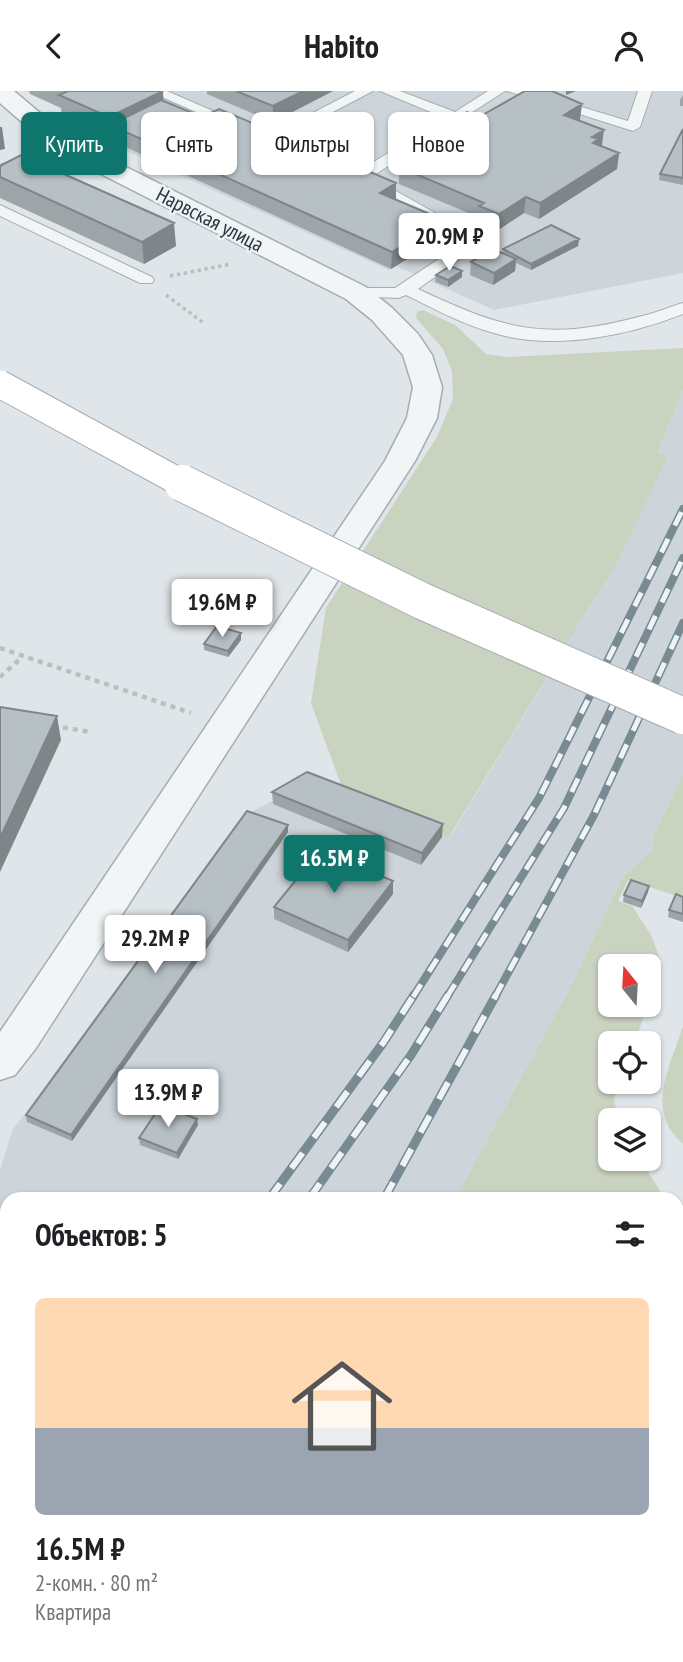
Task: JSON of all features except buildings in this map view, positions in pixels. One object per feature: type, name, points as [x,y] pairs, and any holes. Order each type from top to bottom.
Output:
[{"type":"street","name":"Нарвская улица","points":[[0,91],[25,112]]},
{"type":"street","name":"Нарвская улица","points":[[0,1063],[21,1036],[365,513],[412,437],[426,405],[426,379],[417,355],[382,312],[356,293],[123,175]]},
{"type":"street","points":[[0,384],[100,441],[264,527],[573,670],[683,716]]},
{"type":"lane","points":[[155,91],[251,131]]},
{"type":"lane","points":[[324,112],[366,91]]},
{"type":"lane","points":[[387,91],[443,112]]},
{"type":"lane","points":[[464,112],[498,91]]},
{"type":"lane","points":[[514,91],[632,127],[645,91]]},
{"type":"lane","points":[[360,177],[388,160]]},
{"type":"lane","points":[[0,170],[21,162]]},
{"type":"lane","points":[[355,175],[477,241],[397,293],[356,293]]},
{"type":"lane","points":[[0,210],[146,280]]},
{"type":"lane","points":[[406,289],[465,317],[520,334],[579,333],[667,316],[683,309]]},
{"type":"path","points":[[146,280],[234,264]]},
{"type":"path","points":[[146,280],[205,324]]},
{"type":"path","points":[[0,648],[21,658],[192,713]]},
{"type":"path","points":[[0,677],[21,658]]},
{"type":"path","points":[[52,726],[91,732]]},
{"type":"shaded area","points":[[48,91],[683,91],[683,273],[494,310],[396,266],[389,270],[179,175],[237,175],[237,112],[141,112],[141,158],[127,151],[127,112],[71,112]]},
{"type":"shaded area","points":[[683,390],[683,774],[654,835],[652,851],[623,876],[569,990],[459,1192],[0,1192],[0,1170],[12,1131],[243,816],[308,783],[450,837],[620,558],[667,455],[657,453]]},
{"type":"green space","points":[[423,310],[455,325],[486,354],[508,357],[683,348],[683,390],[657,453],[668,455],[620,558],[449,837],[346,798],[311,703],[326,608],[437,437],[453,399],[452,371],[443,349],[416,318],[417,312]]},
{"type":"green space","points":[[683,774],[683,898],[628,880],[618,901],[632,906],[651,935],[658,954],[598,954],[598,1017],[644,1017],[638,1031],[598,1031],[598,1094],[616,1094],[616,1108],[598,1108],[598,1171],[648,1171],[661,1192],[459,1192],[569,990],[623,876],[652,851],[654,835]]},
{"type":"green space","points":[[683,1026],[683,1144],[671,1131],[662,1103],[667,1073]]},
{"type":"railway","points":[[413,997],[539,798],[683,509]]},
{"type":"railway","points":[[447,997],[564,808],[683,558]]},
{"type":"railway","points":[[495,997],[594,815],[683,623]]},
{"type":"railway","points":[[274,1192],[383,1043],[414,995]]},
{"type":"railway","points":[[314,1192],[411,1055],[448,995]]},
{"type":"railway","points":[[388,1192],[496,995]]}]
